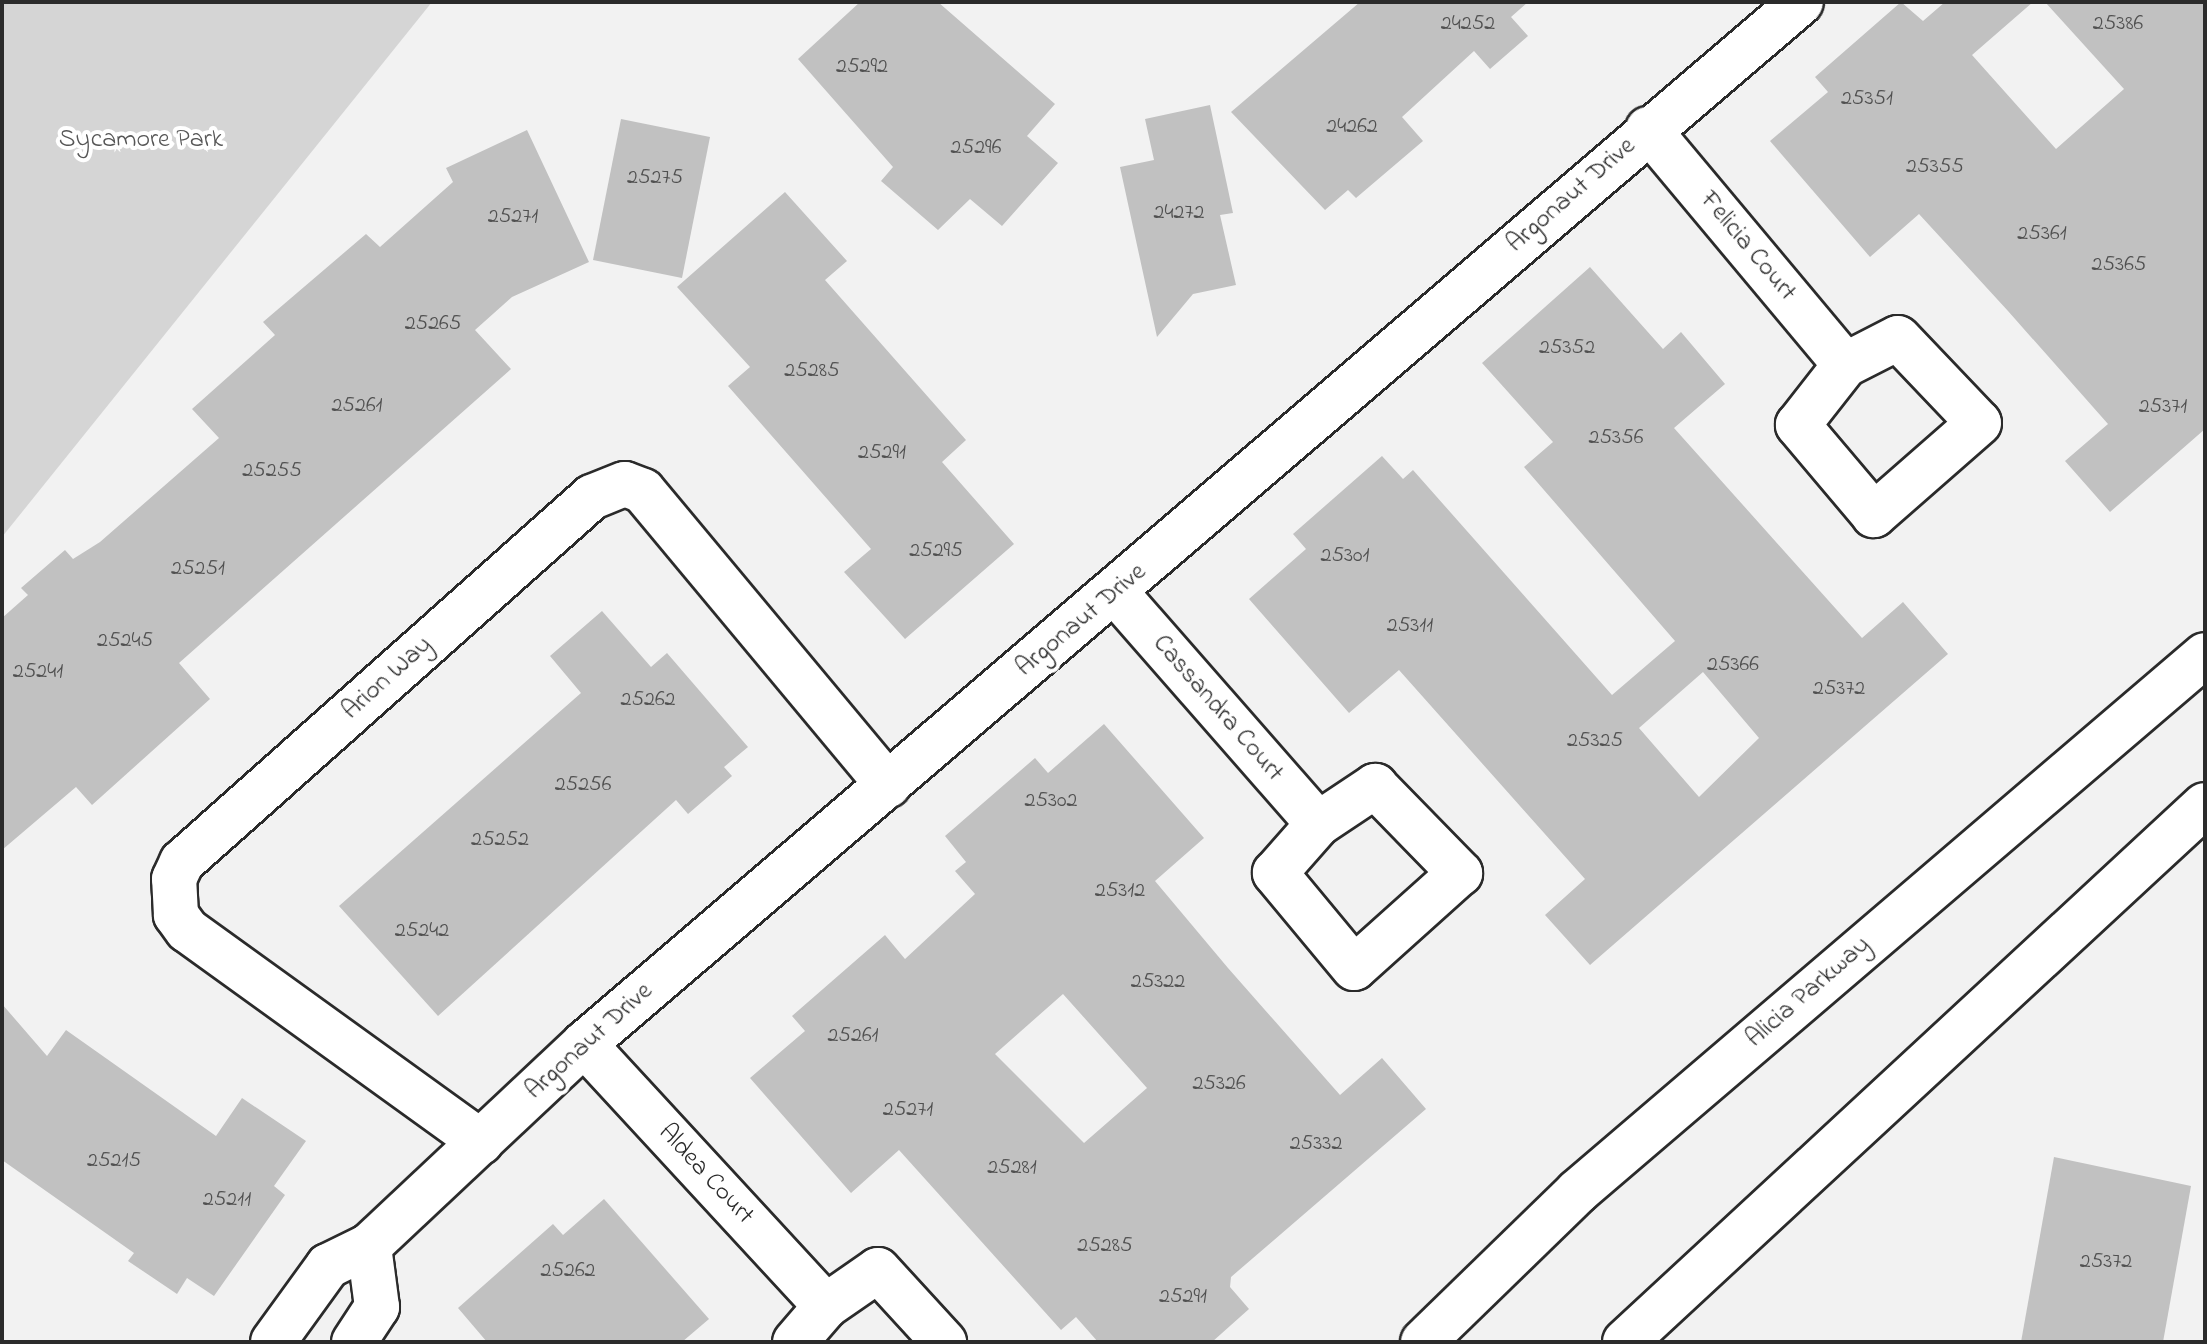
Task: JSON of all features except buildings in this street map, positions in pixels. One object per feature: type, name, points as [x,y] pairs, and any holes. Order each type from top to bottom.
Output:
[{"type":"street","name":"Argonaut Drive","points":[[273,1342],[328,1266],[369,1246],[584,1044],[1116,593],[1648,129],[1801,2]]},
{"type":"street","name":"Felicia Court","points":[[1648,129],[1845,365]]},
{"type":"street","name":"Arion Way","points":[[481,1142],[187,930],[176,915],[174,879],[182,862],[592,497],[625,484],[643,491],[888,785]]},
{"type":"street","name":"Cassandra Court","points":[[1116,593],[1318,824]]},
{"type":"street","name":"Alicia Parkway","points":[[1423,1342],[1577,1192],[2205,655]]},
{"type":"street","points":[[1625,1342],[2205,805]]},
{"type":"street","name":"Aldea Court","points":[[584,1044],[826,1306]]},
{"type":"street","points":[[354,1342],[377,1307],[369,1246]]},
{"type":"street","points":[[795,1342],[826,1306],[878,1270],[944,1342]]},
{"type":"green space","name":"Sycamore Park","points":[[2,2],[432,2],[2,537]]}]
